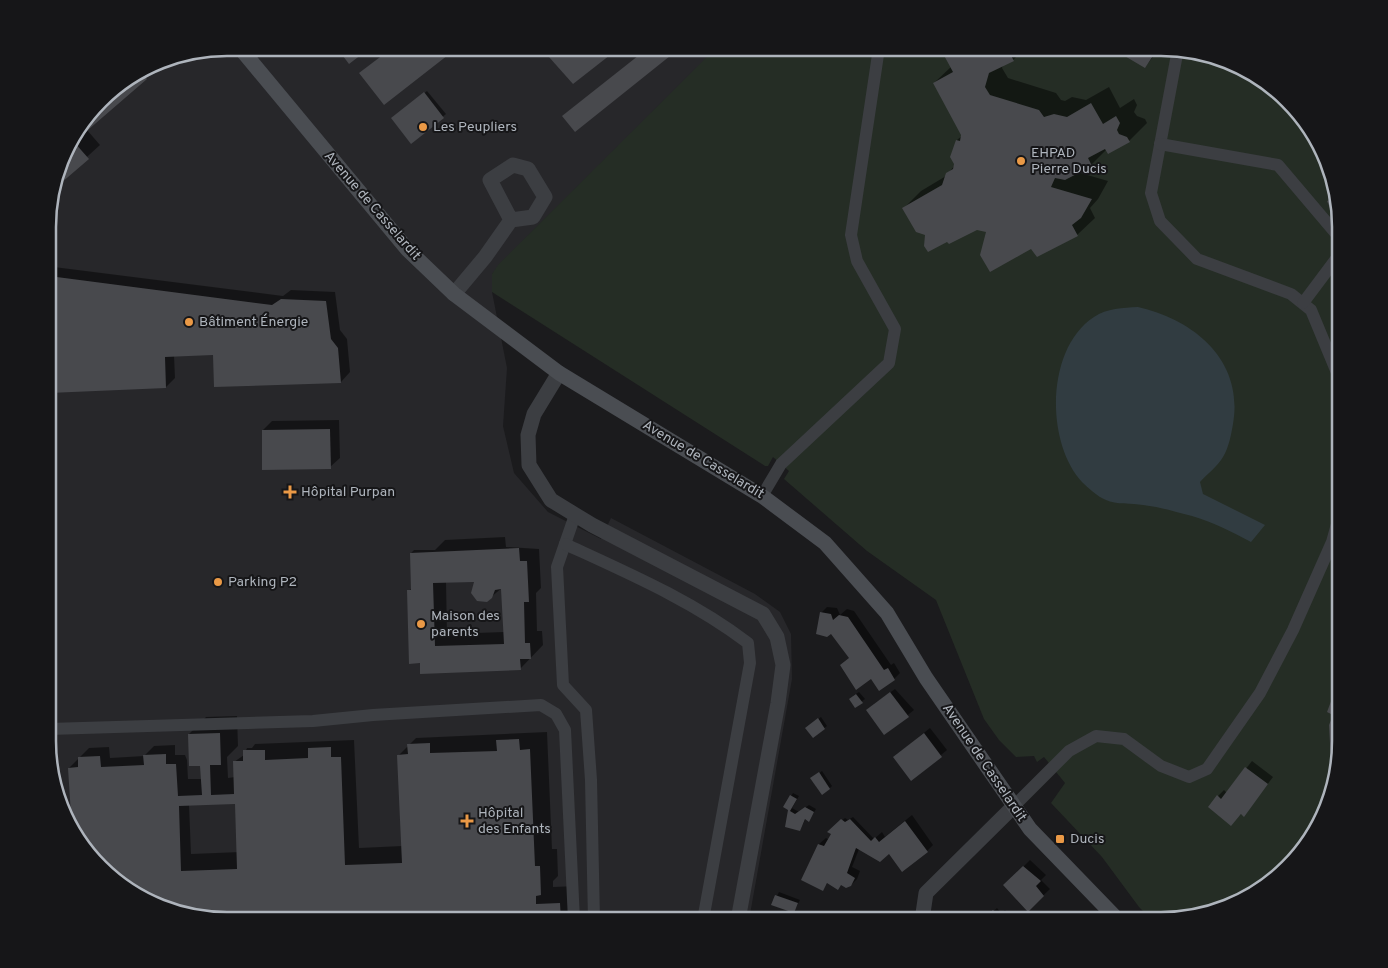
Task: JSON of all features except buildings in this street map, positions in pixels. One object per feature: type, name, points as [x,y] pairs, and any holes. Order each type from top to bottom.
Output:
[{"type":"street","name":"Avenue de Casselardit","points":[[247,57],[407,249],[454,294],[559,373],[762,496],[825,543],[887,613],[926,678],[1014,806],[1047,849],[1110,912]]},
{"type":"street","points":[[454,294],[485,257],[511,220]]},
{"type":"street","points":[[559,373],[544,393],[534,414],[528,435],[529,465],[551,500],[606,532],[764,614],[777,637],[783,665],[778,703],[740,912]]},
{"type":"street","points":[[923,912],[926,893],[1014,806]]},
{"type":"lane","points":[[762,496],[781,464],[889,363],[895,329],[857,261],[851,235],[878,57]]},
{"type":"lane","points":[[1176,58],[1151,193],[1160,221],[1197,259],[1291,294],[1303,303],[1311,310],[1331,358]]},
{"type":"lane","points":[[1160,144],[1278,165],[1331,227]]},
{"type":"lane","points":[[1303,303],[1331,266]]},
{"type":"lane","points":[[575,515],[557,566],[563,685],[586,710],[591,780],[594,911]]},
{"type":"lane","points":[[565,544],[632,575],[720,621],[748,643],[750,663],[705,912]]},
{"type":"lane","points":[[1014,806],[1069,751],[1096,736],[1124,739],[1161,766],[1189,777],[1207,769],[1260,693],[1293,630],[1331,544]]},
{"type":"lane","points":[[57,729],[312,721],[373,714],[540,705],[556,714],[565,730],[574,911]]},
{"type":"shaded area","name":"Hôpital Purpan","points":[[216,57],[714,57],[492,274],[492,292],[507,368],[503,426],[514,473],[548,512],[601,539],[611,518],[755,594],[780,612],[791,634],[792,679],[751,912],[216,911],[183,906],[162,899],[142,889],[123,876],[106,862],[85,836],[74,816],[62,785],[57,752],[56,227],[58,205],[65,172],[85,132],[115,99],[142,79],[172,65]]},
{"type":"shaded area","points":[[707,57],[1172,57],[1205,62],[1226,69],[1246,79],[1265,92],[1282,106],[1296,123],[1314,152],[1326,183],[1331,216],[1331,752],[1326,785],[1319,806],[1309,826],[1296,845],[1282,862],[1256,883],[1226,899],[1205,906],[1183,910],[1144,912],[1102,857],[1051,803],[1065,783],[1044,757],[1037,762],[1034,756],[1016,757],[999,740],[984,719],[936,600],[867,551],[784,479],[789,471],[773,457],[768,466],[765,466],[492,292],[492,274],[498,265]]},
{"type":"shaded area","points":[[1138,307],[1159,313],[1196,333],[1211,347],[1223,363],[1231,381],[1234,401],[1233,424],[1223,457],[1200,482],[1203,494],[1265,525],[1251,542],[1215,524],[1192,516],[1156,507],[1114,503],[1106,500],[1082,482],[1070,465],[1062,444],[1057,420],[1056,396],[1059,372],[1067,350],[1078,331],[1094,317],[1110,310]]},
{"type":"place","name":"Les Peupliers","points":[[423,127]]},
{"type":"place","name":"EHPAD Pierre Ducis","points":[[1021,161]]},
{"type":"place","name":"Bâtiment Énergie","points":[[189,322]]},
{"type":"place","name":"Hôpital Purpan","points":[[290,492]]},
{"type":"place","name":"Parking P2","points":[[218,582]]},
{"type":"place","name":"Maison des parents","points":[[421,624]]},
{"type":"place","name":"Hôpital des Enfants","points":[[467,821]]},
{"type":"place","name":"Ducis","points":[[1060,839]]}]
